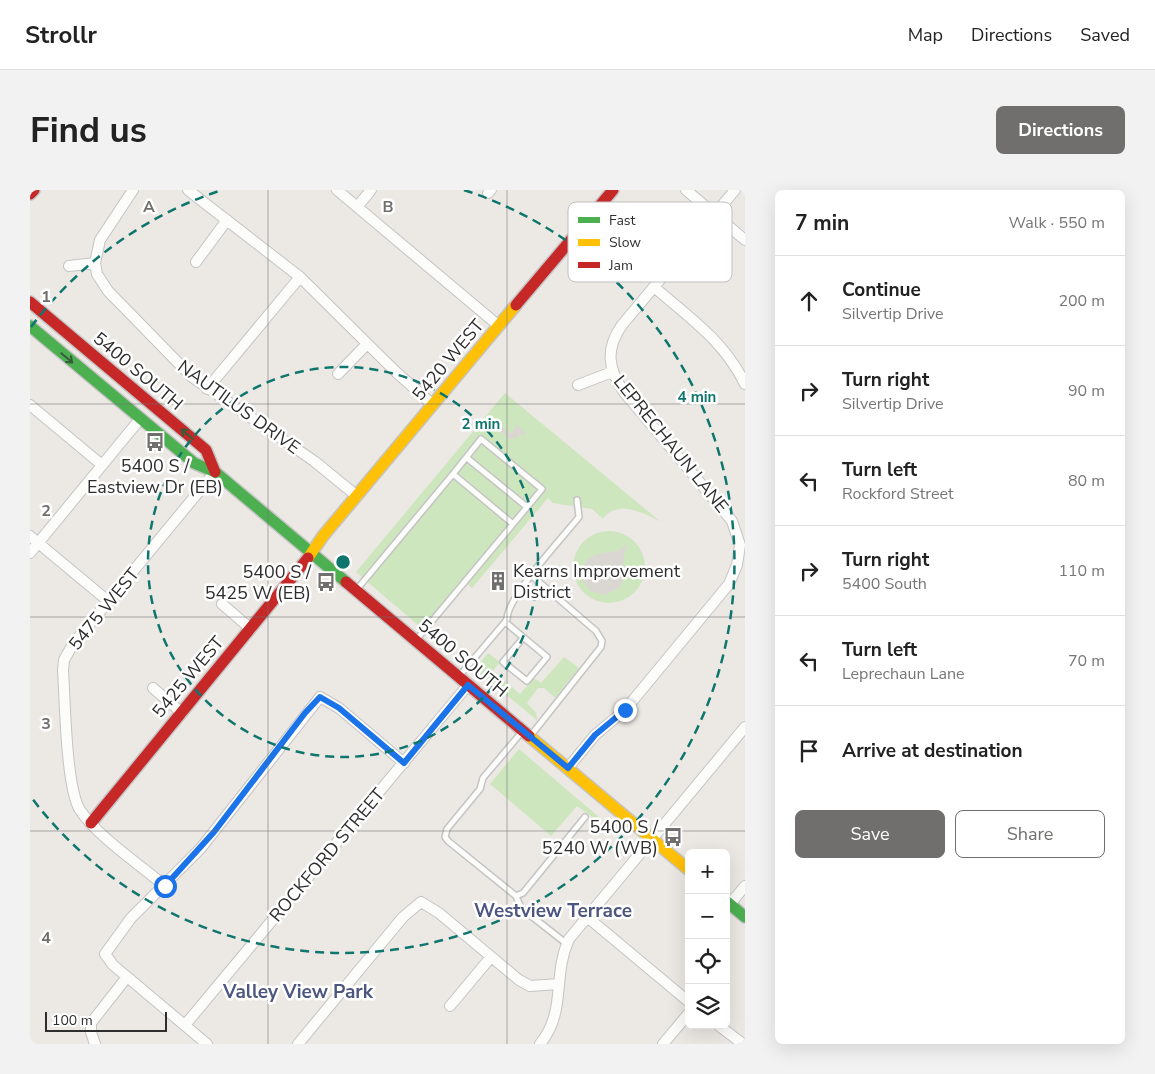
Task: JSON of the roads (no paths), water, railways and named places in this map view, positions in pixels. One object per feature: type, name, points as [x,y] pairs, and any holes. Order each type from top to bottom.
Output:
[{"type":"main road","points":[[30,194],[34,190]]},
{"type":"main road","name":"5420 WEST","points":[[603,202],[613,190]]},
{"type":"main road","name":"5420 WEST","points":[[311,553],[568,244]]},
{"type":"main road","name":"5400 SOUTH","points":[[30,302],[206,450],[215,472]]},
{"type":"main road","name":"5400 SOUTH","points":[[30,326],[194,463],[215,472],[685,867]]},
{"type":"main road","name":"5425 WEST","points":[[90,823],[182,713],[311,553]]},
{"type":"main road","points":[[730,905],[745,917]]},
{"type":"street","points":[[69,266],[95,263],[100,240],[132,190]]},
{"type":"street","points":[[188,190],[300,277],[367,344],[433,405]]},
{"type":"street","points":[[337,190],[499,326]]},
{"type":"street","points":[[357,207],[371,190]]},
{"type":"street","points":[[686,190],[700,202]]},
{"type":"street","name":"LEPRECHAUN LANE","points":[[724,202],[735,190]]},
{"type":"street","points":[[196,262],[227,220]]},
{"type":"street","points":[[732,229],[745,240]]},
{"type":"street","name":"NAUTILUS DRIVE","points":[[95,263],[97,274],[108,291],[176,363],[207,389],[314,461],[357,496]]},
{"type":"street","points":[[207,389],[300,277]]},
{"type":"street","name":"LEPRECHAUN LANE","points":[[568,768],[595,735],[625,710],[723,593],[734,575],[742,544],[732,521],[723,508],[624,392],[612,372],[610,355],[615,335],[658,282]]},
{"type":"street","points":[[654,287],[721,345],[736,366],[745,384]]},
{"type":"street","points":[[338,374],[367,344]]},
{"type":"street","points":[[578,385],[612,372]]},
{"type":"street","points":[[30,405],[102,465]]},
{"type":"street","points":[[30,553],[34,540],[102,465],[140,419]]},
{"type":"street","name":"5475 WEST","points":[[165,886],[90,823],[74,796],[70,770],[63,670],[64,660],[73,644],[215,472]]},
{"type":"street","points":[[34,540],[108,601]]},
{"type":"street","points":[[222,604],[251,628]]},
{"type":"street","name":"ROCKFORD STREET","points":[[184,1025],[468,685]]},
{"type":"street","points":[[153,688],[182,713]]},
{"type":"street","points":[[208,1044],[127,977],[105,954],[131,918],[165,886],[210,838],[305,713],[320,697],[339,708],[404,763]]},
{"type":"street","points":[[540,1044],[552,1027],[557,1014],[560,965],[567,944],[586,916],[745,727]]},
{"type":"street","points":[[730,901],[745,886]]},
{"type":"street","points":[[298,1044],[403,917],[420,902],[439,913],[518,980],[530,986],[559,984]]},
{"type":"street","points":[[586,916],[685,999]]},
{"type":"street","points":[[450,1006],[491,957]]},
{"type":"street","points":[[96,1044],[91,1032],[91,1023],[127,977]]},
{"type":"street","points":[[663,1044],[685,1018]]},
{"type":"street","points":[[723,1029],[743,1044]]},
{"type":"lane","points":[[356,590],[481,440],[542,489],[415,640]]},
{"type":"lane","points":[[466,458],[527,507]]},
{"type":"lane","points":[[453,474],[513,524]]},
{"type":"lane","points":[[459,676],[505,622],[512,601],[578,517],[577,500]]},
{"type":"lane","points":[[532,576],[596,631],[602,641],[601,647],[484,778],[480,789],[447,828],[445,837],[516,896],[521,908],[567,944]]},
{"type":"lane","points":[[505,622],[547,657],[527,682],[503,662],[523,638]]},
{"type":"lane","points":[[516,896],[523,893],[585,817]]},
{"type":"place","name":"5400 S / Eastview Dr (EB)","points":[[155,442]]},
{"type":"place","name":"Kearns Improvement District","points":[[498,581]]},
{"type":"place","name":"5400 S / 5425 W (EB)","points":[[326,582]]},
{"type":"place","name":"5400 S / 5240 W (WB)","points":[[673,837]]},
{"type":"district","name":"Westview Terrace","points":[[553,910]]},
{"type":"district","name":"Valley View Park","points":[[298,991]]}]
